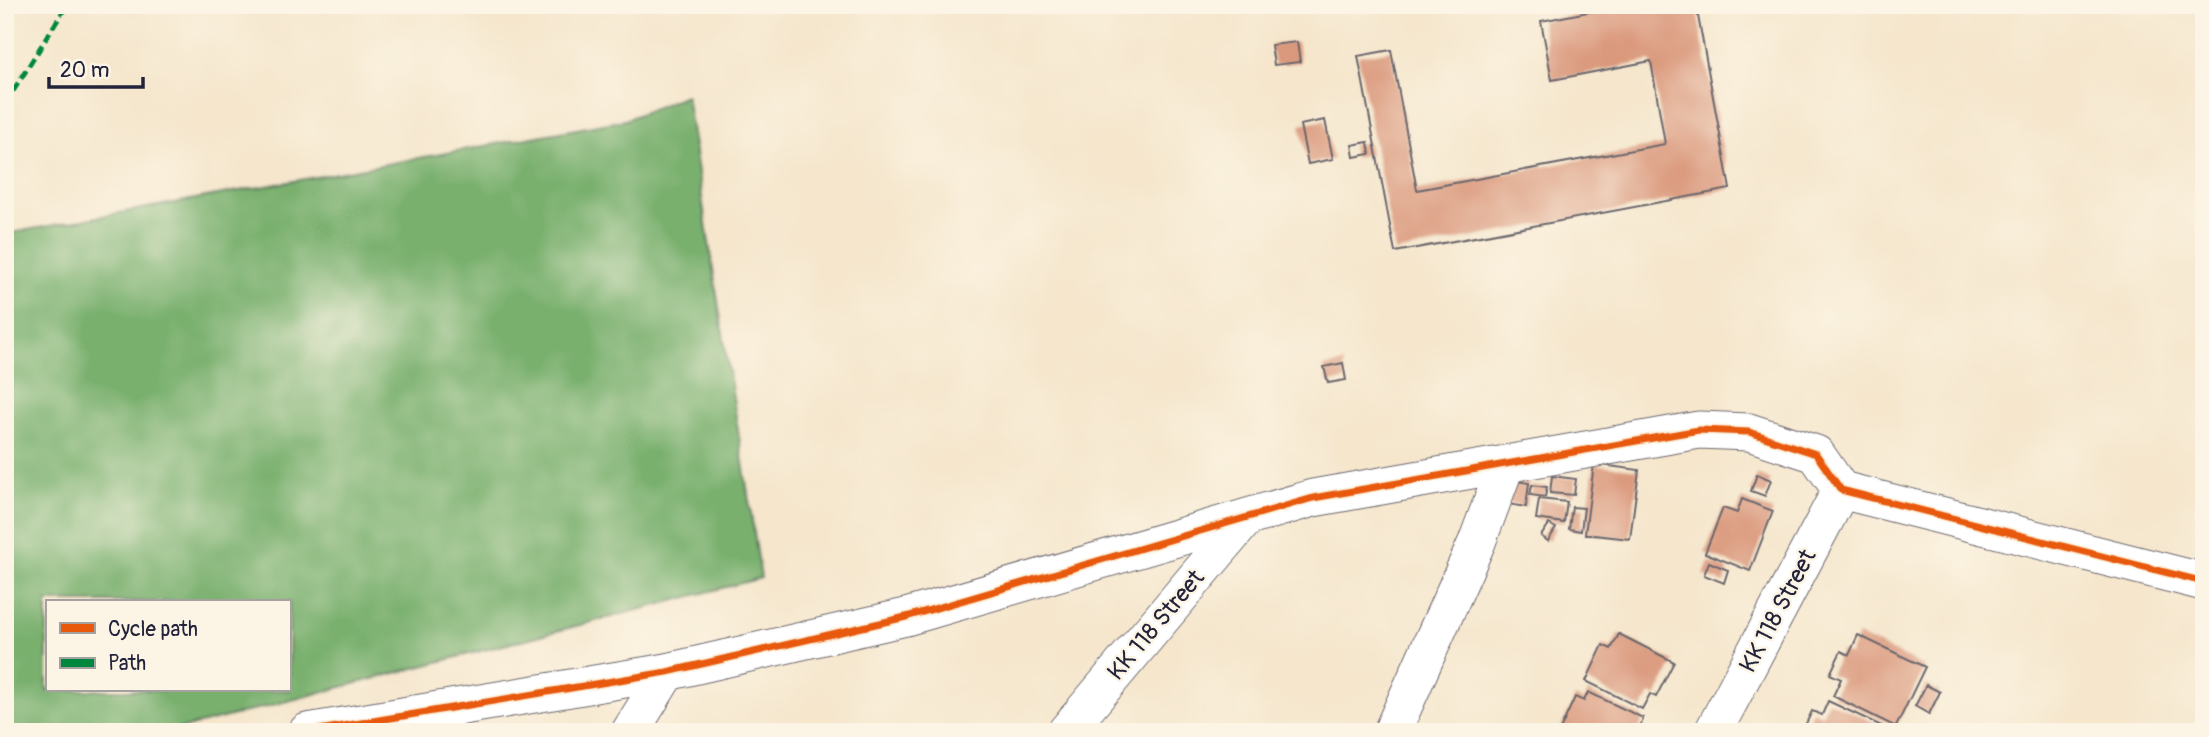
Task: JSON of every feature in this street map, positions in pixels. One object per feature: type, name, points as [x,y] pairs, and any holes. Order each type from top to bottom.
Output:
[{"type":"street","points":[[307,732],[667,672],[906,617],[1312,498],[1699,430],[1749,432],[1816,454],[1841,490],[2204,582]]},
{"type":"street","points":[[1392,732],[1477,542],[1506,464]]},
{"type":"street","name":"KK 118 Street","points":[[1713,732],[1841,490]]},
{"type":"street","name":"KK 118 Street","points":[[1066,732],[1246,518]]},
{"type":"street","points":[[630,732],[667,672]]},
{"type":"green space","points":[[686,95],[761,578],[169,732],[5,732],[5,234],[625,120]]},
{"type":"building","points":[[1624,5],[1696,5],[1730,189],[1395,252],[1358,56],[1391,50],[1417,190],[1665,144],[1651,61],[1552,80],[1541,21]]},
{"type":"building","points":[[1297,42],[1300,62],[1274,65],[1271,45]]},
{"type":"building","points":[[1325,120],[1333,159],[1308,164],[1300,125]]},
{"type":"building","points":[[1368,142],[1370,154],[1354,157],[1352,145]]},
{"type":"building","points":[[1343,363],[1346,380],[1328,383],[1324,367]]},
{"type":"building","points":[[1594,464],[1639,470],[1630,539],[1585,534]]},
{"type":"building","points":[[1757,474],[1771,480],[1765,496],[1751,491]]},
{"type":"building","points":[[1552,476],[1576,479],[1574,495],[1550,493]]},
{"type":"building","points":[[1511,480],[1529,483],[1526,507],[1508,504]]},
{"type":"building","points":[[1532,485],[1547,487],[1545,497],[1530,495]]},
{"type":"building","points":[[1539,499],[1567,502],[1564,523],[1536,519]]},
{"type":"building","points":[[1742,499],[1773,511],[1750,571],[1705,553],[1723,508],[1737,513]]},
{"type":"building","points":[[1572,507],[1584,508],[1581,531],[1569,529]]},
{"type":"building","points":[[1549,524],[1556,528],[1548,541],[1541,536]]},
{"type":"building","points":[[1709,562],[1728,570],[1724,583],[1704,575]]},
{"type":"building","points":[[1619,634],[1674,662],[1656,697],[1650,694],[1642,709],[1586,681],[1603,645],[1611,649]]},
{"type":"building","points":[[1858,635],[1925,667],[1896,727],[1833,696],[1841,679],[1830,674],[1841,651],[1849,655]]},
{"type":"building","points":[[1926,685],[1940,692],[1929,714],[1915,706]]},
{"type":"building","points":[[1588,692],[1643,718],[1639,732],[1559,732],[1575,697],[1584,701]]},
{"type":"building","points":[[1828,701],[1886,728],[1884,732],[1802,732],[1812,711],[1822,715]]},
{"type":"marked path","points":[[5,104],[67,5]]},
{"type":"cycle path","points":[[307,732],[667,672],[906,617],[1313,498],[1699,430],[1749,432],[1816,454],[1841,490],[2204,582]]}]
